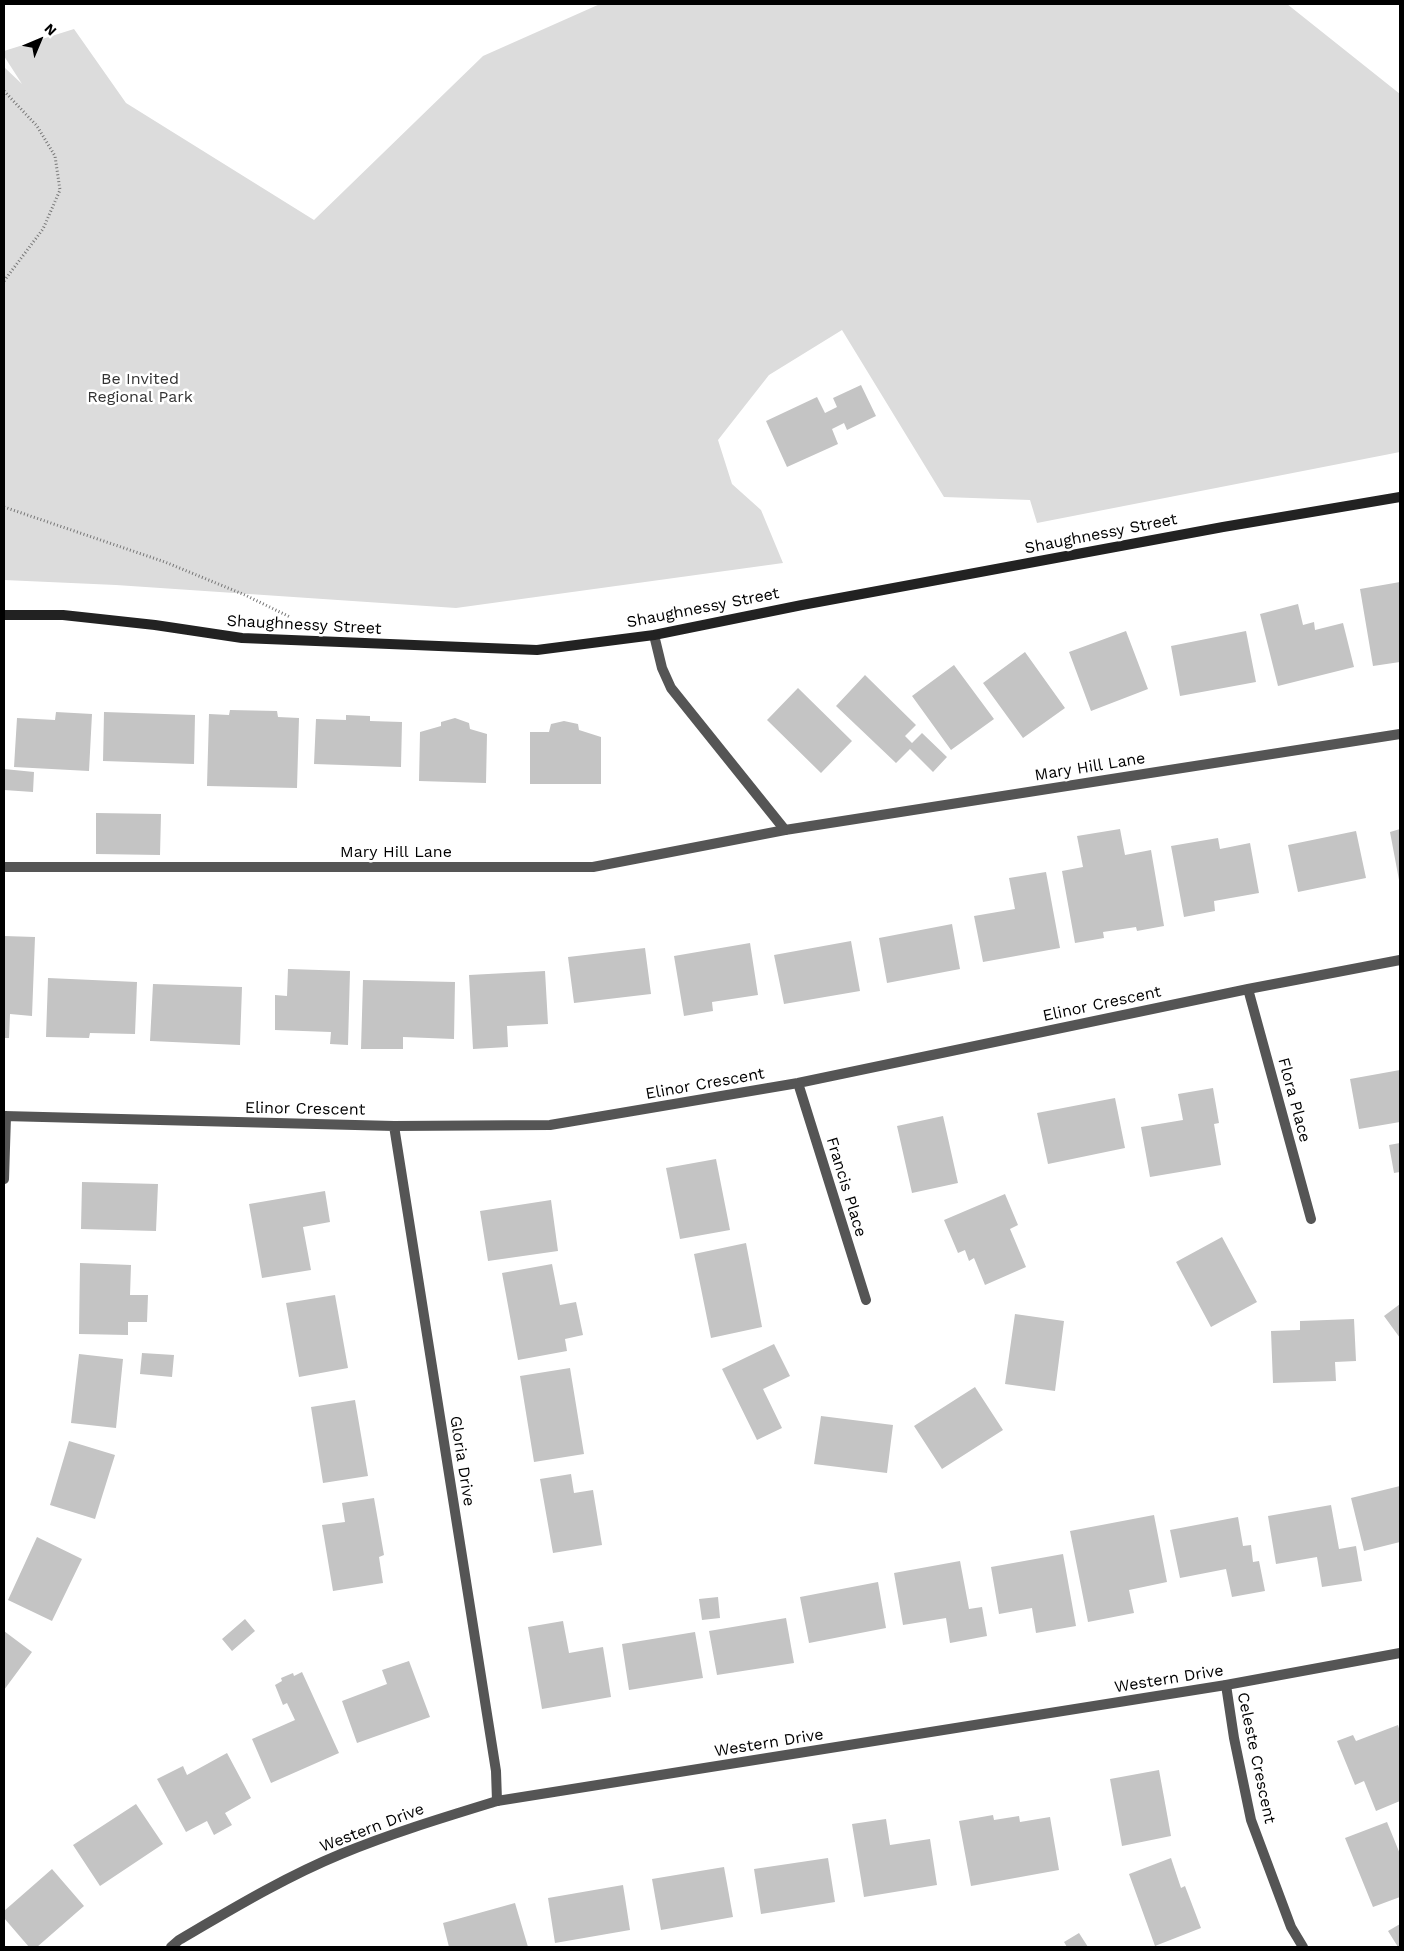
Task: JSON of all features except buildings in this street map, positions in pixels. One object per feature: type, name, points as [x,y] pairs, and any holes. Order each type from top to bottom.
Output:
[{"type":"main road","name":"Shaughnessy Street","points":[[4,615],[63,615],[155,625],[242,638],[538,650],[654,634],[1174,536],[1400,497]]},
{"type":"street","points":[[654,634],[662,668],[671,688],[785,830]]},
{"type":"street","name":"Mary Hill Lane","points":[[4,866],[593,867],[785,830],[1400,734]]},
{"type":"street","name":"Elinor Crescent","points":[[5,1116],[394,1126],[550,1125],[798,1083],[1248,989],[1400,960]]},
{"type":"street","name":"Flora Place","points":[[1248,989],[1311,1219]]},
{"type":"street","name":"Francis Place","points":[[798,1083],[866,1300]]},
{"type":"street","points":[[4,1179],[5,1116]]},
{"type":"street","name":"Gloria Drive","points":[[394,1126],[495,1761],[497,1801]]},
{"type":"street","name":"Western Drive","points":[[171,1947],[255,1896],[340,1854],[414,1826],[497,1801],[1226,1685],[1400,1652]]},
{"type":"street","name":"Celeste Crescent","points":[[1226,1685],[1234,1738],[1251,1820],[1290,1926],[1303,1947]]},
{"type":"path","points":[[4,91],[37,126],[55,156],[60,190],[43,229],[4,281]]},
{"type":"path","points":[[4,507],[165,562],[245,595],[304,626],[318,642]]},
{"type":"green space","name":"Be Invited Regional Park","points":[[600,4],[1287,4],[1400,94],[1400,452],[1037,523],[1030,500],[944,497],[842,330],[769,375],[718,440],[732,484],[761,510],[783,563],[456,608],[116,585],[4,580],[4,67],[22,84],[4,56],[4,51],[74,29],[126,103],[314,220],[483,56]]}]
